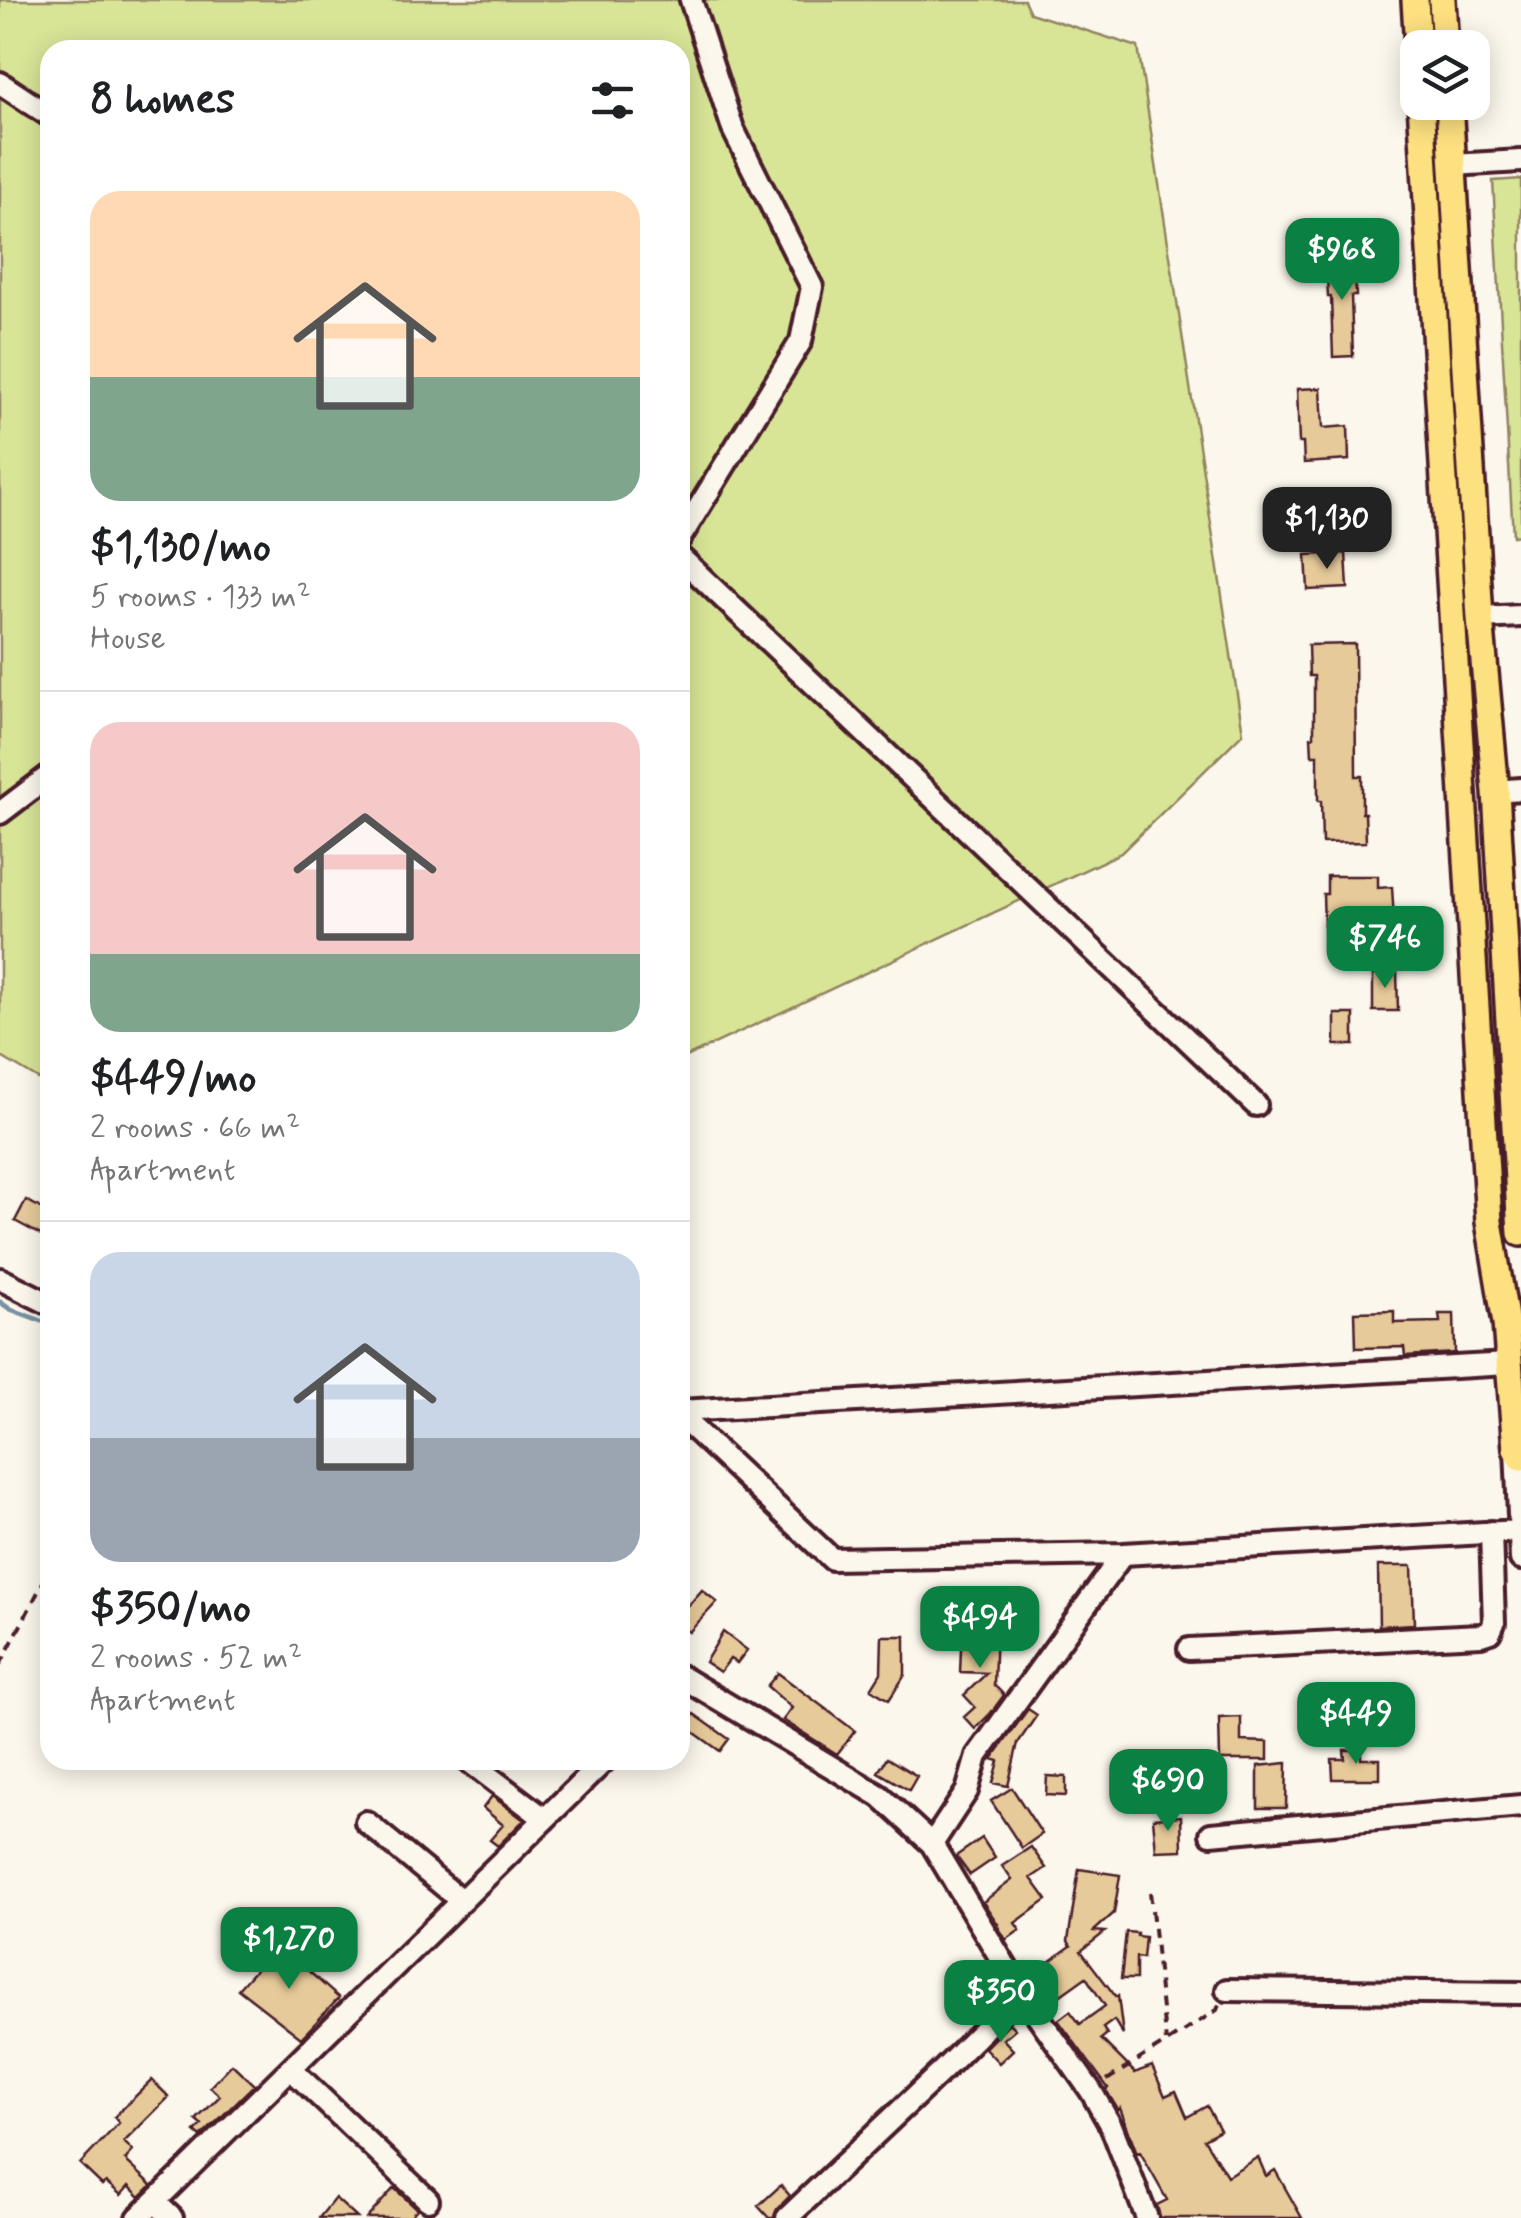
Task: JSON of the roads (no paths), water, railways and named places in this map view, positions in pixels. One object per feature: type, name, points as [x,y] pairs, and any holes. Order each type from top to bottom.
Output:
[{"type":"main road","points":[[1414,0],[1416,30]]},
{"type":"main road","points":[[1442,0],[1444,30]]},
{"type":"main road","points":[[1422,120],[1489,1222],[1506,1324],[1518,1453]]},
{"type":"main road","points":[[1450,120],[1480,618],[1508,790],[1520,1230]]},
{"type":"street","points":[[690,522],[802,341],[812,287],[733,129],[691,0]]},
{"type":"street","points":[[0,83],[40,109]]},
{"type":"street","points":[[1453,165],[1521,162]]},
{"type":"street","points":[[690,567],[1256,1105]]},
{"type":"street","points":[[1480,618],[1521,616]]},
{"type":"street","points":[[0,813],[40,783]]},
{"type":"street","points":[[0,1279],[40,1299]]},
{"type":"street","points":[[690,1413],[1508,1364]]},
{"type":"street","points":[[690,1424],[832,1559],[1123,1554],[1519,1530]]},
{"type":"street","points":[[1518,1453],[1521,1558]]},
{"type":"street","points":[[1189,1649],[1490,1632],[1494,1622],[1491,1532]]},
{"type":"street","points":[[932,1844],[967,1790],[976,1756],[1123,1554]]},
{"type":"street","points":[[690,1686],[880,1796],[932,1844],[1021,1992],[1091,2091],[1112,2128],[1147,2218]]},
{"type":"street","points":[[481,1770],[545,1819]]},
{"type":"street","points":[[138,2218],[595,1770]]},
{"type":"street","points":[[1211,1834],[1521,1806]]},
{"type":"street","points":[[366,1822],[462,1901]]},
{"type":"street","points":[[1227,1990],[1521,1993]]},
{"type":"street","points":[[787,2218],[1021,1992]]},
{"type":"street","points":[[291,2068],[428,2200]]},
{"type":"street","points":[[155,2202],[172,2218]]},
{"type":"waterway","points":[[0,1302],[40,1320]]},
{"type":"waterway","points":[[690,1694],[694,1696]]}]
